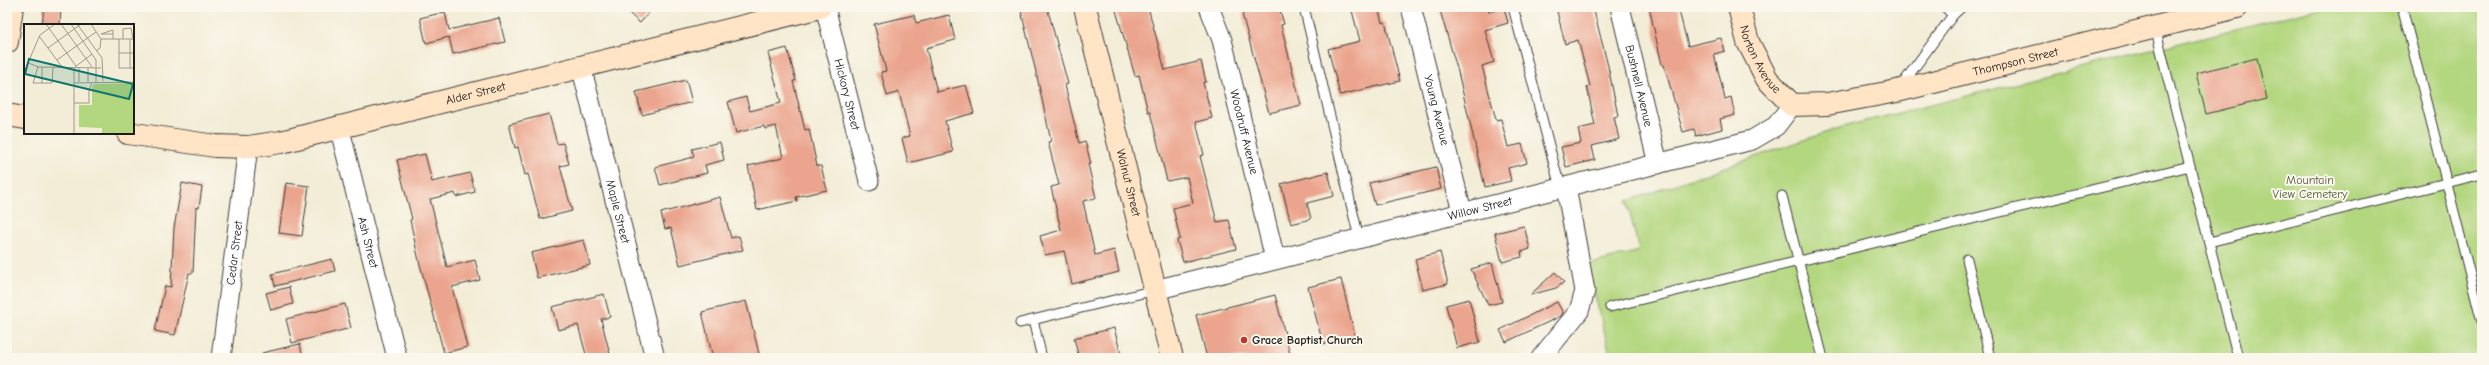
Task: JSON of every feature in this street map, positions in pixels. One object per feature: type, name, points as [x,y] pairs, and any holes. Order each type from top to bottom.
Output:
[{"type":"street","points":[[7,42],[12,7]]},
{"type":"street","name":"Alder Street","points":[[134,134],[215,146],[248,147],[281,142],[339,126],[581,66],[783,11],[820,7]]},
{"type":"street","name":"Hickory Street","points":[[825,7],[869,182]]},
{"type":"street","name":"Walnut Street","points":[[1085,7],[1172,358]]},
{"type":"street","name":"Woodruff Avenue","points":[[1209,7],[1222,40],[1275,259]]},
{"type":"street","name":"Young Avenue","points":[[1411,7],[1462,212]]},
{"type":"street","name":"Bushnell Avenue","points":[[1620,7],[1658,164]]},
{"type":"street","name":"Norton Avenue","points":[[1739,7],[1748,42],[1768,79],[1792,105]]},
{"type":"street","name":"Thompson Street","points":[[1792,105],[1827,104],[1897,91],[2237,7]]},
{"type":"street","name":"Maple Street","points":[[581,66],[655,358]]},
{"type":"street","name":"Willow Street","points":[[1155,290],[1752,140],[1776,126],[1792,105]]},
{"type":"street","points":[[7,115],[24,118]]},
{"type":"street","name":"Ash Street","points":[[339,126],[397,358]]},
{"type":"street","name":"Cedar Street","points":[[221,358],[248,147]]},
{"type":"street","points":[[1541,358],[1579,311],[1585,291],[1566,187]]},
{"type":"lane","points":[[1304,7],[1359,238]]},
{"type":"lane","points":[[1513,7],[1557,176],[1566,187]]},
{"type":"lane","points":[[1945,7],[1953,14]]},
{"type":"lane","points":[[1897,91],[1953,14],[1962,7]]},
{"type":"lane","points":[[2402,7],[2482,322]]},
{"type":"lane","points":[[2155,27],[2238,358]]},
{"type":"lane","points":[[1610,307],[2190,166]]},
{"type":"lane","points":[[2209,242],[2482,174]]},
{"type":"lane","points":[[1782,196],[1823,358]]},
{"type":"lane","points":[[1967,259],[1990,358]]},
{"type":"lane","points":[[1020,323],[1155,290]]},
{"type":"lane","points":[[1033,320],[1042,358]]},
{"type":"green space","name":"Mountain View Cemetery","points":[[2324,7],[2482,7],[2482,358],[1611,358],[1587,265],[1639,251],[1627,201],[1842,127]]},
{"type":"building","points":[[44,7],[61,7],[60,24],[42,24]]},
{"type":"building","points":[[622,7],[654,7],[640,23]]},
{"type":"building","points":[[1020,7],[1047,7],[1068,84],[1065,85],[1079,143],[1085,141],[1091,164],[1088,164],[1096,198],[1083,201],[1095,255],[1114,250],[1119,272],[1072,284],[1064,251],[1045,255],[1040,236],[1061,230],[1051,187],[1059,185],[1048,142],[1051,141],[1036,72]]},
{"type":"building","points":[[1115,7],[1148,7],[1165,70],[1201,61],[1206,82],[1203,82],[1212,118],[1196,122],[1204,155],[1200,156],[1217,222],[1229,220],[1236,249],[1183,262],[1177,240],[1180,239],[1173,208],[1193,203],[1187,177],[1167,181],[1139,75],[1135,76]]},
{"type":"building","points":[[1268,7],[1279,7],[1284,24],[1281,25],[1301,105],[1269,113],[1242,14]]},
{"type":"building","points":[[1351,7],[1378,7],[1382,23],[1385,22],[1400,81],[1340,95],[1328,49],[1360,41]]},
{"type":"building","points":[[1439,7],[1488,7],[1489,12],[1504,8],[1508,23],[1485,30],[1494,62],[1482,66],[1496,120],[1501,119],[1508,147],[1522,144],[1527,163],[1508,168],[1511,181],[1485,187],[1458,72]]},
{"type":"building","points":[[1556,7],[1593,7],[1608,66],[1618,116],[1614,117],[1619,139],[1592,146],[1595,160],[1566,167],[1561,147],[1581,143],[1578,129],[1595,125],[1587,87],[1590,86],[1578,40],[1565,44]]},
{"type":"building","points":[[1649,7],[1678,7],[1688,46],[1721,38],[1725,51],[1714,54],[1725,99],[1731,97],[1735,115],[1720,119],[1722,129],[1696,136],[1694,129],[1683,132],[1664,65],[1662,65]]},
{"type":"building","points":[[445,12],[449,30],[499,18],[505,42],[453,54],[449,37],[426,43],[420,18]]},
{"type":"building","points":[[914,15],[916,23],[949,15],[955,40],[926,48],[937,92],[966,85],[974,113],[945,121],[953,152],[908,163],[902,138],[910,136],[899,92],[887,96],[881,72],[886,71],[874,24]]},
{"type":"building","points":[[787,48],[796,81],[793,81],[805,130],[809,129],[817,166],[821,166],[827,190],[796,197],[797,201],[757,210],[748,166],[783,158],[776,126],[765,129],[764,126],[736,133],[728,102],[746,97],[750,111],[781,103],[768,53]]},
{"type":"building","points":[[2257,58],[2267,99],[2206,114],[2196,73]]},
{"type":"building","points":[[686,80],[692,102],[642,115],[636,92]]},
{"type":"building","points":[[549,114],[557,144],[563,143],[569,164],[560,166],[572,211],[540,219],[528,174],[525,175],[518,147],[515,148],[509,124]]},
{"type":"building","points":[[720,142],[724,160],[705,165],[707,173],[660,185],[655,167],[694,157],[692,149]]},
{"type":"building","points":[[425,154],[432,182],[470,173],[475,192],[456,197],[455,193],[430,199],[447,267],[475,260],[480,280],[452,287],[467,347],[444,353],[419,261],[410,220],[412,219],[397,160]]},
{"type":"building","points":[[1436,167],[1441,189],[1375,205],[1369,183]]},
{"type":"building","points":[[1328,172],[1334,196],[1307,203],[1311,219],[1291,224],[1281,184]]},
{"type":"building","points":[[182,183],[202,187],[199,208],[196,207],[193,273],[189,273],[175,335],[155,331],[165,286],[171,287],[174,228]]},
{"type":"building","points":[[286,183],[309,186],[302,236],[279,233]]},
{"type":"building","points":[[720,197],[731,238],[739,236],[743,250],[680,265],[671,228],[665,229],[661,213]]},
{"type":"building","points":[[1524,226],[1530,249],[1521,252],[1522,257],[1502,262],[1495,233]]},
{"type":"building","points":[[584,240],[590,265],[537,278],[531,253]]},
{"type":"building","points":[[1440,252],[1448,284],[1423,290],[1415,259]]},
{"type":"building","points":[[332,259],[335,271],[275,286],[272,274]]},
{"type":"building","points":[[1492,263],[1502,302],[1488,305],[1471,269]]},
{"type":"building","points":[[1555,272],[1564,282],[1556,288],[1530,295]]},
{"type":"building","points":[[1341,279],[1355,336],[1323,344],[1308,287]]},
{"type":"building","points":[[289,287],[293,304],[271,310],[266,293]]},
{"type":"building","points":[[604,294],[610,317],[601,319],[611,358],[587,358],[578,325],[558,330],[552,307]]},
{"type":"building","name":"Grace Baptist Church","points":[[1275,295],[1291,358],[1207,358],[1196,315]]},
{"type":"building","points":[[1469,299],[1480,342],[1457,348],[1446,305]]},
{"type":"building","points":[[746,301],[760,358],[713,358],[702,312]]},
{"type":"building","points":[[1557,302],[1563,313],[1561,316],[1506,342],[1500,330]]},
{"type":"building","points":[[345,304],[351,328],[292,343],[286,319]]},
{"type":"building","points":[[1114,328],[1122,358],[1079,358],[1074,338]]},
{"type":"building","points":[[300,344],[303,358],[263,358],[262,353]]},
{"type":"place","name":"Grace Baptist Church","points":[[1244,340]]}]
